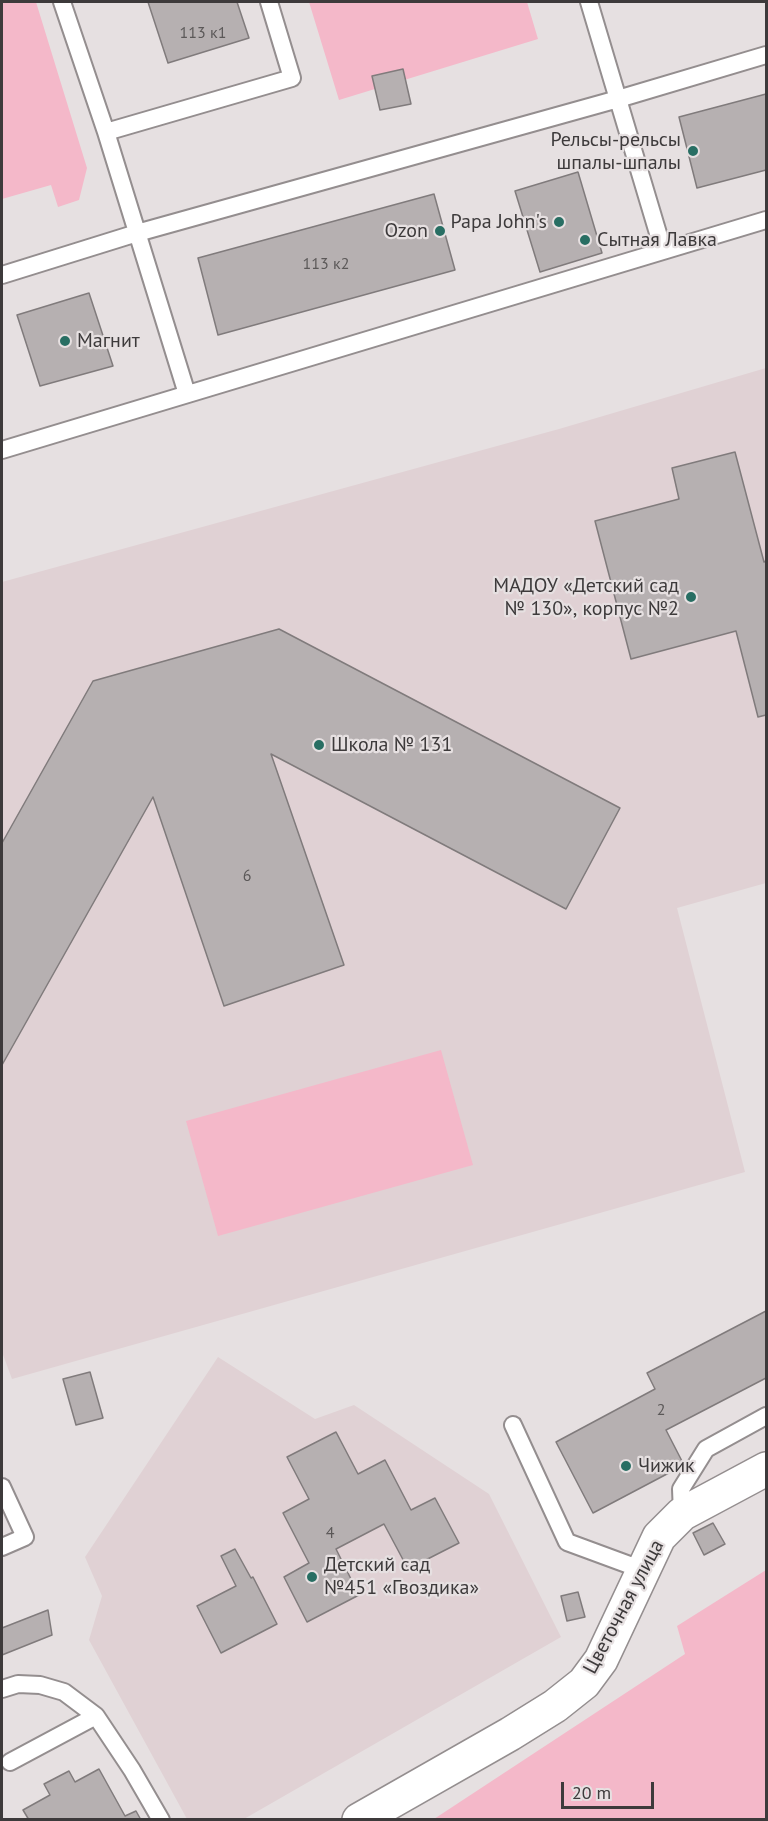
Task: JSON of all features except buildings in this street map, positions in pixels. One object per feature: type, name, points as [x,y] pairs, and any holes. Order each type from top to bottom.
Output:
[{"type":"street","name":"Цветочная улица","points":[[359,1820],[510,1734],[555,1706],[584,1683],[601,1660],[659,1537],[682,1514],[766,1469]]},
{"type":"lane","points":[[62,2],[106,132],[187,394]]},
{"type":"lane","points":[[106,132],[292,78],[269,2]]},
{"type":"lane","points":[[589,2],[663,250]]},
{"type":"lane","points":[[2,275],[137,233],[766,56]]},
{"type":"lane","points":[[2,450],[766,220]]},
{"type":"lane","points":[[682,1514],[681,1489],[706,1449],[766,1416]]},
{"type":"lane","points":[[513,1425],[567,1542],[643,1570]]},
{"type":"lane","points":[[2,1487],[25,1537],[2,1547]]},
{"type":"lane","points":[[2,1689],[18,1684],[40,1685],[64,1692],[96,1716],[132,1770],[160,1820]]},
{"type":"lane","points":[[10,1762],[96,1716]]},
{"type":"shaded area","points":[[2,2],[36,2],[87,168],[79,200],[58,207],[51,185],[2,199]]},
{"type":"shaded area","points":[[309,2],[527,2],[538,39],[339,100]]},
{"type":"shaded area","name":"Школа № 131","points":[[766,368],[766,883],[677,908],[745,1172],[12,1379],[2,1352],[2,582],[559,429]]},
{"type":"shaded area","points":[[441,1050],[473,1165],[218,1236],[186,1121]]},
{"type":"shaded area","name":"Детский сад №451 «Гвоздика»","points":[[218,1357],[315,1419],[354,1405],[489,1494],[561,1637],[244,1819],[187,1819],[89,1640],[102,1596],[85,1557]]},
{"type":"shaded area","points":[[766,1570],[766,1819],[434,1819],[685,1654],[677,1626]]},
{"type":"place","name":"Рельсы-рельсы шпалы-шпалы","points":[[693,151]]},
{"type":"place","name":"Papa John's","points":[[559,222]]},
{"type":"place","name":"Ozon","points":[[440,231]]},
{"type":"place","name":"Сытная Лавка","points":[[585,240]]},
{"type":"place","name":"Магнит","points":[[65,341]]},
{"type":"place","name":"МАДОУ «Детский сад № 130», корпус №2","points":[[691,597]]},
{"type":"place","name":"Школа № 131","points":[[319,745]]},
{"type":"place","name":"Чижик","points":[[626,1466]]},
{"type":"place","name":"Детский сад №451 «Гвоздика»","points":[[312,1577]]}]
